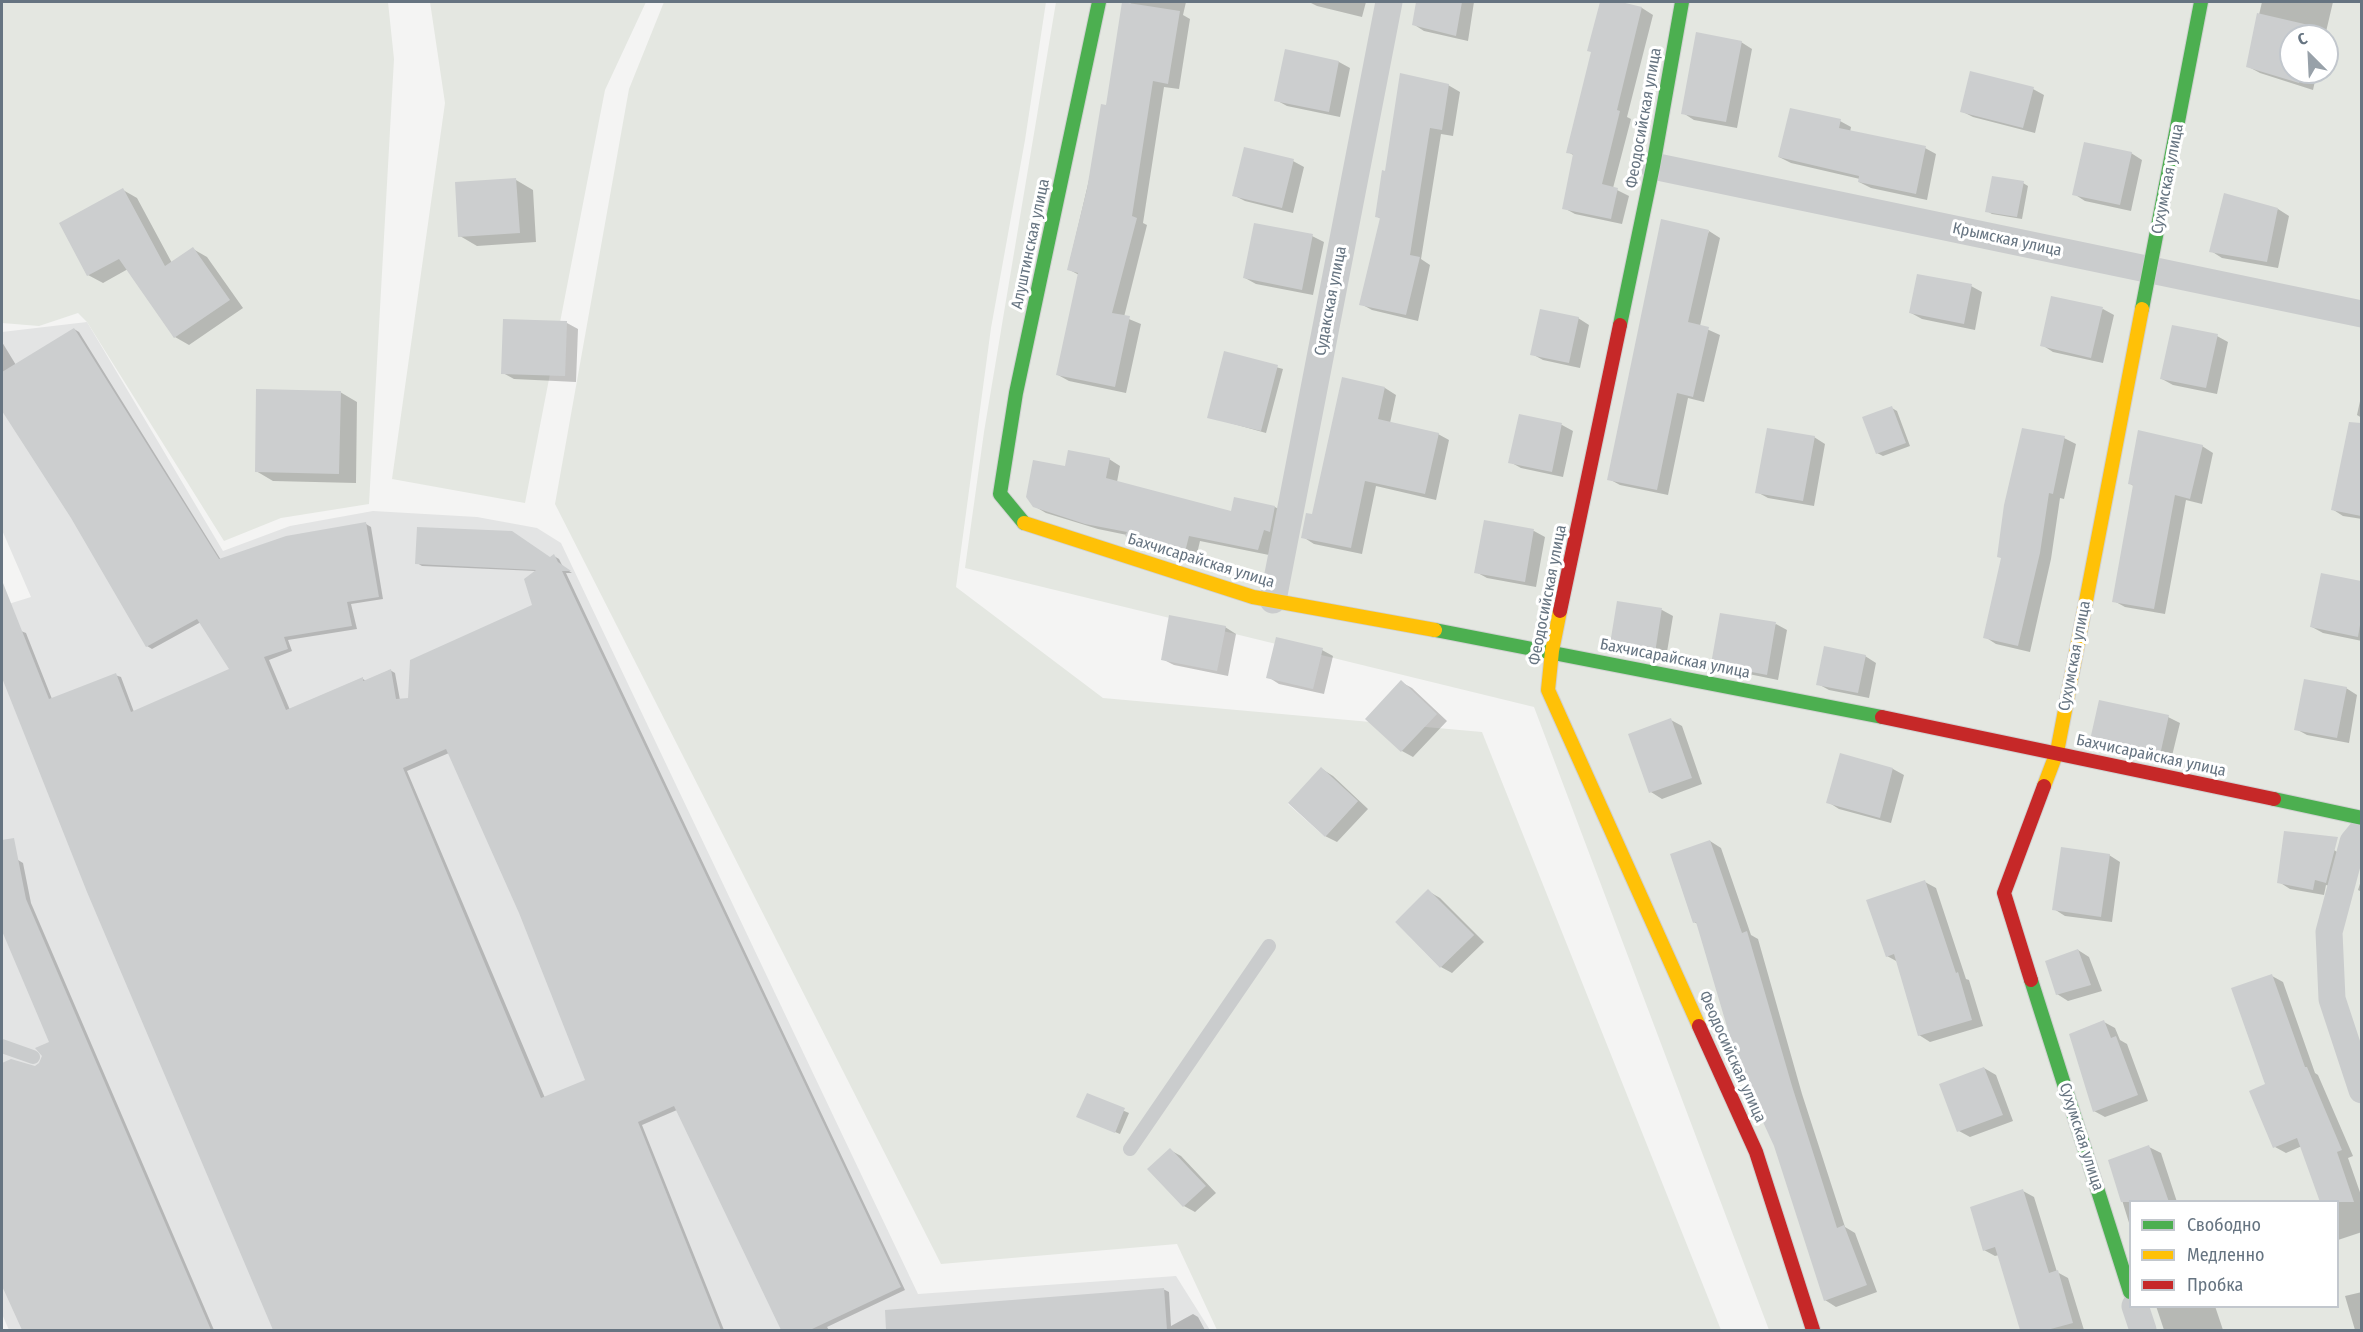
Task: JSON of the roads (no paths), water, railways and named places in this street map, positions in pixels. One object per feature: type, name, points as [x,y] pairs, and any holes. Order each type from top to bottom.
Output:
[{"type":"street","name":"Алуштинская улица","points":[[1000,494],[1016,393],[1099,2]]},
{"type":"street","name":"Судакская улица","points":[[1273,600],[1389,2]]},
{"type":"street","name":"Феодосийская улица","points":[[1682,2],[1653,166],[1552,651],[1548,690],[1756,1152],[1813,1330]]},
{"type":"street","name":"Сухумская улица","points":[[2129,1289],[2004,894],[2057,752],[2201,2]]},
{"type":"street","name":"Крымская улица","points":[[1653,166],[2361,314]]},
{"type":"street","name":"Бахчисарайская улица","points":[[1000,494],[1022,523],[1253,597],[1552,651],[2057,752],[2361,818]]},
{"type":"street","points":[[2361,831],[2353,842],[2329,932],[2332,999],[2361,1090]]},
{"type":"street","points":[[2136,1308],[2143,1330]]},
{"type":"lane","points":[[1130,1149],[1269,946]]},
{"type":"lane","points":[[2,1046],[33,1056]]}]
